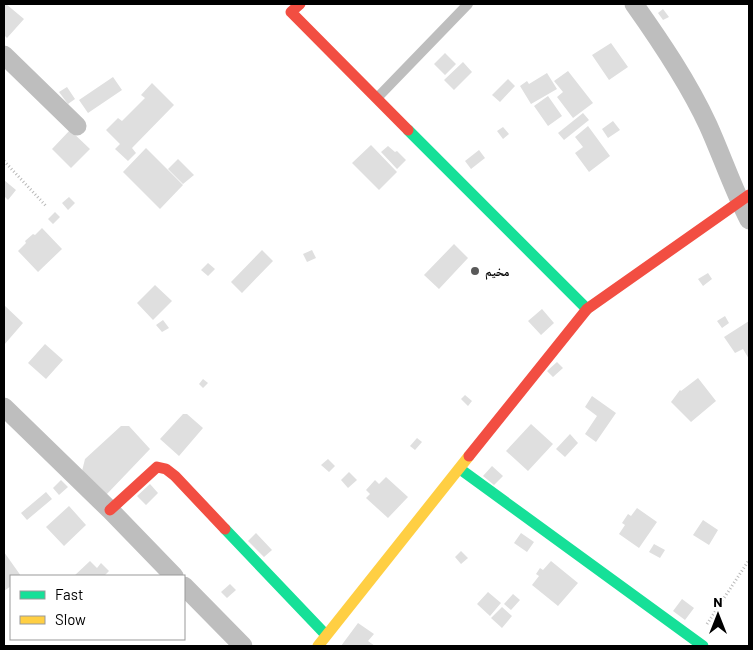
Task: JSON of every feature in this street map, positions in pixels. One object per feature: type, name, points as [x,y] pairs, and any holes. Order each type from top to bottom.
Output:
[{"type":"street","points":[[300,4],[292,12],[587,309]]},
{"type":"street","points":[[634,4],[671,56],[746,199],[749,220]]},
{"type":"street","points":[[4,55],[77,126]]},
{"type":"street","points":[[318,646],[587,309],[746,199]]},
{"type":"street","points":[[4,407],[110,510],[173,575]]},
{"type":"street","points":[[110,510],[157,467],[166,469],[175,476],[326,636]]},
{"type":"street","points":[[460,469],[699,644]]},
{"type":"street","points":[[185,587],[243,646]]},
{"type":"lane","points":[[378,97],[468,4]]},
{"type":"path","points":[[4,161],[47,207]]},
{"type":"path","points":[[699,644],[749,560]]},
{"type":"building","points":[[4,4],[24,19],[7,38],[4,35]]},
{"type":"building","points":[[663,9],[669,17],[663,20],[658,13]]},
{"type":"building","points":[[611,43],[628,67],[609,80],[592,55]]},
{"type":"building","points":[[445,53],[456,64],[445,75],[434,64]]},
{"type":"building","points":[[463,62],[472,72],[454,90],[444,80]]},
{"type":"building","points":[[568,71],[593,103],[573,118],[557,97],[563,92],[554,81]]},
{"type":"building","points":[[547,73],[557,89],[531,104],[520,86],[527,81],[529,84]]},
{"type":"building","points":[[113,77],[122,90],[88,113],[79,100]]},
{"type":"building","points":[[508,79],[515,86],[500,102],[492,95]]},
{"type":"building","points":[[152,83],[174,105],[132,148],[136,153],[128,161],[115,149],[120,144],[106,130],[118,118],[122,121],[145,98],[141,95]]},
{"type":"building","points":[[67,87],[75,99],[68,104],[59,92]]},
{"type":"building","points":[[548,96],[562,116],[548,126],[534,106]]},
{"type":"building","points":[[583,113],[589,120],[564,140],[558,133]]},
{"type":"building","points":[[613,121],[620,130],[608,138],[602,129]]},
{"type":"building","points":[[588,126],[610,156],[589,172],[575,153],[583,147],[575,137]]},
{"type":"building","points":[[503,127],[509,134],[503,139],[497,131]]},
{"type":"building","points":[[70,130],[90,149],[71,168],[52,149]]},
{"type":"building","points":[[371,145],[397,172],[379,190],[352,163]]},
{"type":"building","points":[[388,146],[395,152],[397,151],[406,160],[397,169],[381,152]]},
{"type":"building","points":[[146,148],[183,185],[160,209],[123,172]]},
{"type":"building","points":[[479,150],[485,158],[471,169],[465,161]]},
{"type":"building","points":[[178,159],[194,175],[183,184],[168,169]]},
{"type":"building","points":[[4,180],[16,190],[8,200],[4,196]]},
{"type":"building","points":[[69,197],[75,203],[68,210],[62,203]]},
{"type":"building","points":[[55,212],[60,217],[53,224],[48,219]]},
{"type":"building","points":[[42,228],[62,249],[38,272],[18,251],[26,243],[25,241]]},
{"type":"building","points":[[454,244],[468,258],[439,289],[424,275]]},
{"type":"building","points":[[262,250],[273,261],[242,293],[231,282]]},
{"type":"building","points":[[312,250],[316,258],[307,262],[303,254]]},
{"type":"building","points":[[208,263],[215,269],[208,276],[201,270]]},
{"type":"building","points":[[708,273],[712,279],[703,286],[698,279]]},
{"type":"building","points":[[155,285],[172,301],[153,320],[137,303]]},
{"type":"building","points":[[4,305],[23,323],[4,345]]},
{"type":"building","points":[[542,309],[554,323],[541,335],[528,321]]},
{"type":"building","points":[[725,316],[729,323],[722,328],[717,321]]},
{"type":"building","points":[[163,320],[169,328],[162,332],[156,325]]},
{"type":"building","points":[[749,321],[749,359],[743,349],[735,353],[724,337]]},
{"type":"building","points":[[45,344],[63,360],[46,379],[28,363]]},
{"type":"building","points":[[557,362],[563,368],[553,377],[547,371]]},
{"type":"building","points":[[698,378],[716,401],[691,422],[671,402],[680,390]]},
{"type":"building","points":[[203,379],[208,383],[203,388],[199,384]]},
{"type":"building","points":[[465,395],[472,401],[468,406],[461,399]]},
{"type":"building","points":[[592,396],[616,413],[596,442],[585,434],[597,416],[585,407]]},
{"type":"building","points":[[183,414],[187,414],[203,428],[179,456],[160,439]]},
{"type":"building","points":[[531,424],[553,444],[528,471],[506,451]]},
{"type":"building","points":[[121,426],[129,426],[150,449],[106,495],[82,471],[85,459]]},
{"type":"building","points":[[570,434],[578,443],[565,457],[556,449]]},
{"type":"building","points":[[417,438],[422,442],[415,450],[410,446]]},
{"type":"building","points":[[328,459],[335,466],[329,472],[321,465]]},
{"type":"building","points":[[492,466],[503,476],[494,485],[483,476]]},
{"type":"building","points":[[349,472],[357,480],[348,488],[341,480]]},
{"type":"building","points":[[386,477],[408,497],[388,518],[366,498],[370,494],[366,490],[375,480],[379,484]]},
{"type":"building","points":[[61,480],[68,487],[59,495],[53,488]]},
{"type":"building","points":[[150,484],[158,493],[146,505],[137,496]]},
{"type":"building","points":[[46,492],[52,499],[27,520],[21,513]]},
{"type":"building","points":[[69,506],[86,525],[64,546],[46,527]]},
{"type":"building","points":[[637,508],[657,522],[639,548],[619,534],[625,525],[622,523],[628,514],[631,516]]},
{"type":"building","points":[[703,520],[718,530],[709,545],[693,535]]},
{"type":"building","points":[[256,533],[272,550],[264,557],[248,541]]},
{"type":"building","points":[[521,533],[534,542],[527,552],[514,543]]},
{"type":"building","points":[[654,544],[665,550],[660,558],[649,552]]},
{"type":"building","points":[[461,551],[468,558],[461,564],[455,557]]},
{"type":"building","points":[[4,552],[20,575],[10,575],[10,587],[4,591]]},
{"type":"building","points":[[90,561],[97,568],[101,563],[109,571],[105,575],[75,575]]},
{"type":"building","points":[[551,561],[578,583],[558,606],[532,585],[539,576],[536,574],[540,568],[543,570]]},
{"type":"building","points":[[230,584],[236,590],[227,598],[221,592]]},
{"type":"building","points":[[488,592],[501,603],[490,616],[477,604]]},
{"type":"building","points":[[513,594],[520,600],[511,610],[504,604]]},
{"type":"building","points":[[682,599],[694,608],[685,620],[673,611]]},
{"type":"building","points":[[502,607],[512,616],[502,628],[491,618]]},
{"type":"building","points":[[358,623],[374,634],[368,641],[375,646],[341,646]]},
{"type":"traffic: fast","points":[[408,130],[587,309]]},
{"type":"traffic: fast","points":[[460,469],[703,646]]},
{"type":"traffic: fast","points":[[225,529],[326,635]]},
{"type":"traffic: slow","points":[[318,646],[469,456]]},
{"type":"traffic: jam","points":[[300,4],[291,12],[408,130]]},
{"type":"traffic: jam","points":[[469,456],[587,309],[749,195]]},
{"type":"traffic: jam","points":[[110,510],[157,467],[166,469],[175,476],[225,529]]},
{"type":"place","name":"مخيم","points":[[475,271]]}]
